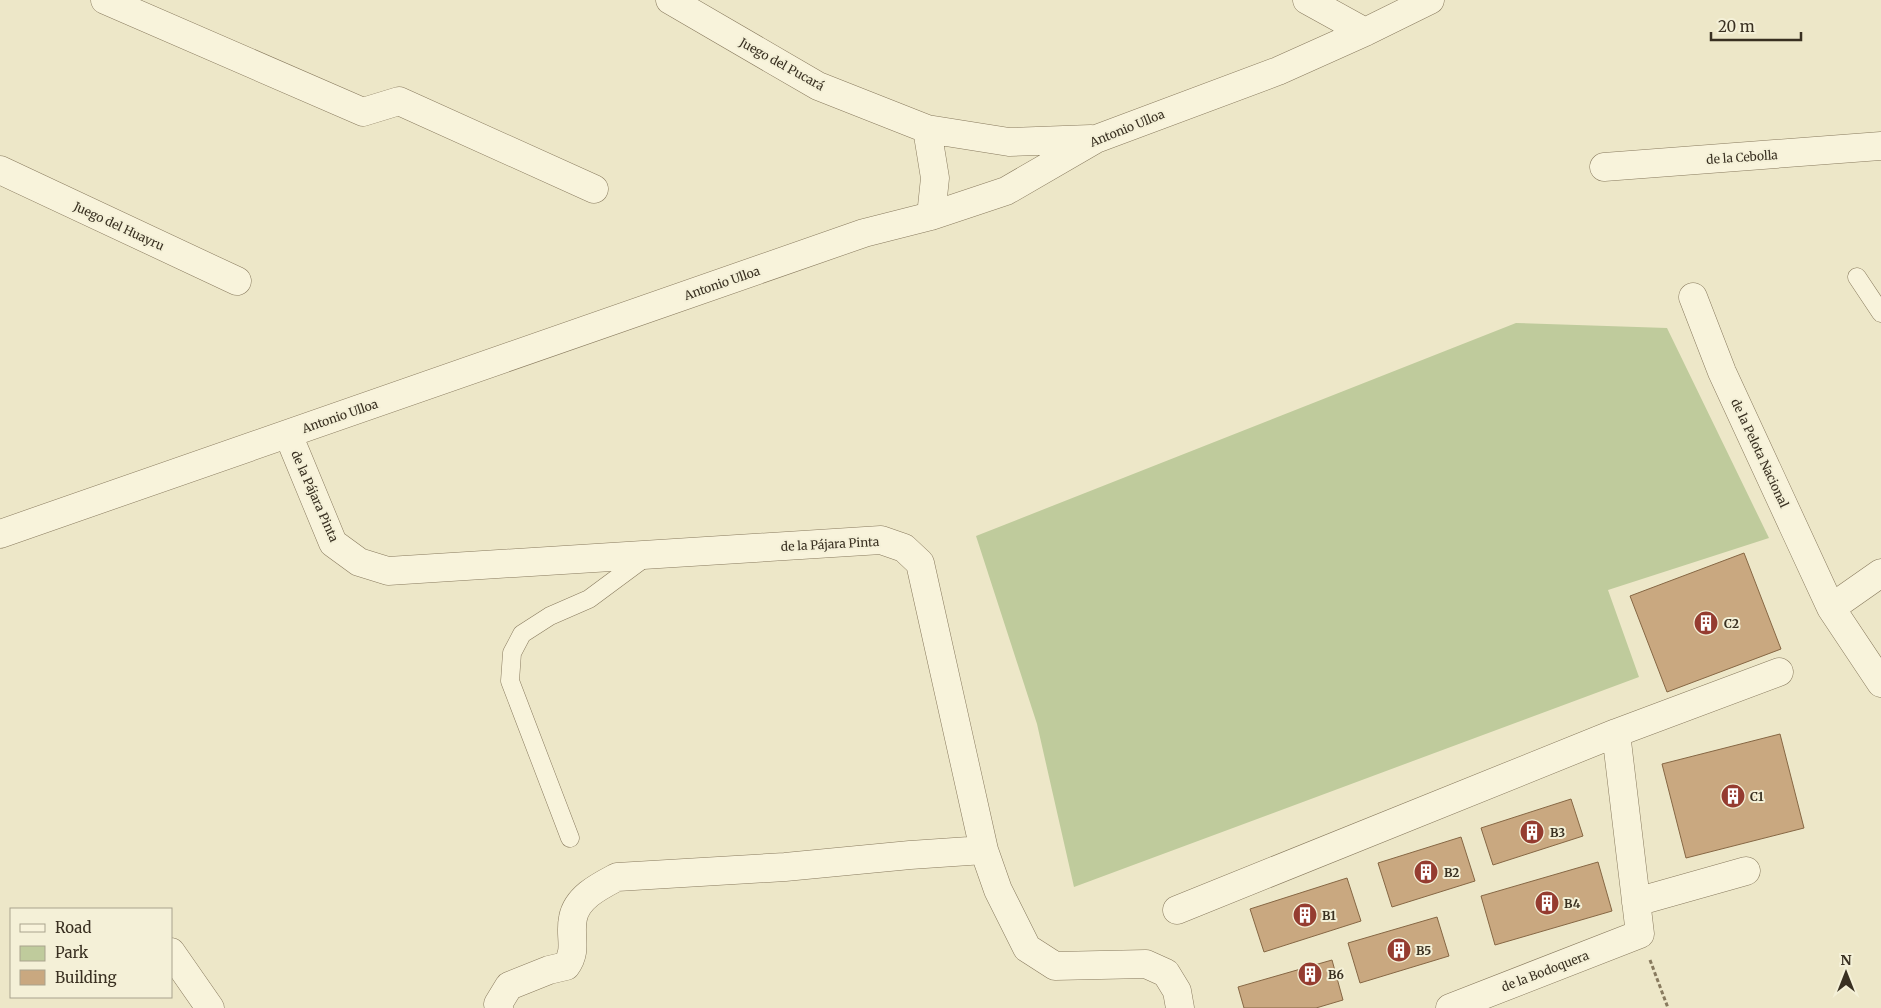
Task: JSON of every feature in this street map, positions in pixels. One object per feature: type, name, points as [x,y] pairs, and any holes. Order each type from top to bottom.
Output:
[{"type":"street","points":[[105,0],[363,112],[399,101],[594,189]]},
{"type":"street","name":"Juego del Pucará","points":[[670,0],[818,86],[927,129],[1009,142],[1096,139]]},
{"type":"street","points":[[1307,0],[1366,32]]},
{"type":"street","name":"Antonio Ulloa","points":[[0,534],[864,234],[931,216],[1006,192],[1096,139],[1278,71],[1366,32],[1430,0]]},
{"type":"street","points":[[927,129],[935,178],[931,216]]},
{"type":"street","name":"de la Cebolla","points":[[1604,167],[1881,146]]},
{"type":"street","name":"Juego del Huayru","points":[[0,170],[237,281]]},
{"type":"street","name":"de la Pelota Nacional","points":[[1693,297],[1722,372],[1831,608],[1881,683]]},
{"type":"street","name":"de la Pájara Pinta","points":[[288,434],[333,543],[359,562],[388,571],[881,540],[904,548],[920,563],[984,850],[998,890],[1027,948],[1055,966],[1146,964],[1166,973],[1177,991],[1180,1008]]},
{"type":"street","points":[[1831,608],[1881,573]]},
{"type":"street","points":[[1177,910],[1616,733],[1779,672]]},
{"type":"street","points":[[1616,733],[1640,934]]},
{"type":"street","points":[[499,1008],[498,1004],[509,986],[549,970],[566,966],[572,958],[573,917],[582,901],[596,888],[617,877],[984,850]]},
{"type":"street","points":[[1636,902],[1746,872]]},
{"type":"street","name":"de la Bodoquera","points":[[1450,1008],[1640,934]]},
{"type":"street","points":[[172,953],[210,1008]]},
{"type":"lane","points":[[1857,278],[1881,313]]},
{"type":"lane","points":[[570,838],[510,681],[512,652],[522,634],[550,616],[589,599],[650,555]]},
{"type":"path","points":[[1640,934],[1668,1008]]},
{"type":"green space","points":[[1516,323],[1667,328],[1769,538],[1608,590],[1639,677],[1074,887],[1037,724],[976,536]]},
{"type":"building","name":"C2","points":[[1744,553],[1781,649],[1667,692],[1630,596]]},
{"type":"building","name":"C1","points":[[1780,734],[1804,828],[1686,858],[1662,764]]},
{"type":"building","name":"B3","points":[[1571,799],[1583,836],[1493,865],[1481,828]]},
{"type":"building","name":"B2","points":[[1461,837],[1475,881],[1392,907],[1378,863]]},
{"type":"building","name":"B4","points":[[1598,862],[1612,911],[1495,945],[1481,896]]},
{"type":"building","name":"B1","points":[[1347,878],[1361,921],[1264,952],[1250,909]]},
{"type":"building","name":"B5","points":[[1437,917],[1449,956],[1360,983],[1348,943]]},
{"type":"building","name":"B6","points":[[1332,960],[1343,1000],[1316,1008],[1244,1008],[1238,987]]},
{"type":"place","name":"C2","points":[[1706,623]]},
{"type":"place","name":"C1","points":[[1733,796]]},
{"type":"place","name":"B3","points":[[1532,832]]},
{"type":"place","name":"B2","points":[[1426,872]]},
{"type":"place","name":"B4","points":[[1547,903]]},
{"type":"place","name":"B1","points":[[1305,915]]},
{"type":"place","name":"B5","points":[[1399,950]]},
{"type":"place","name":"B6","points":[[1310,974]]}]
